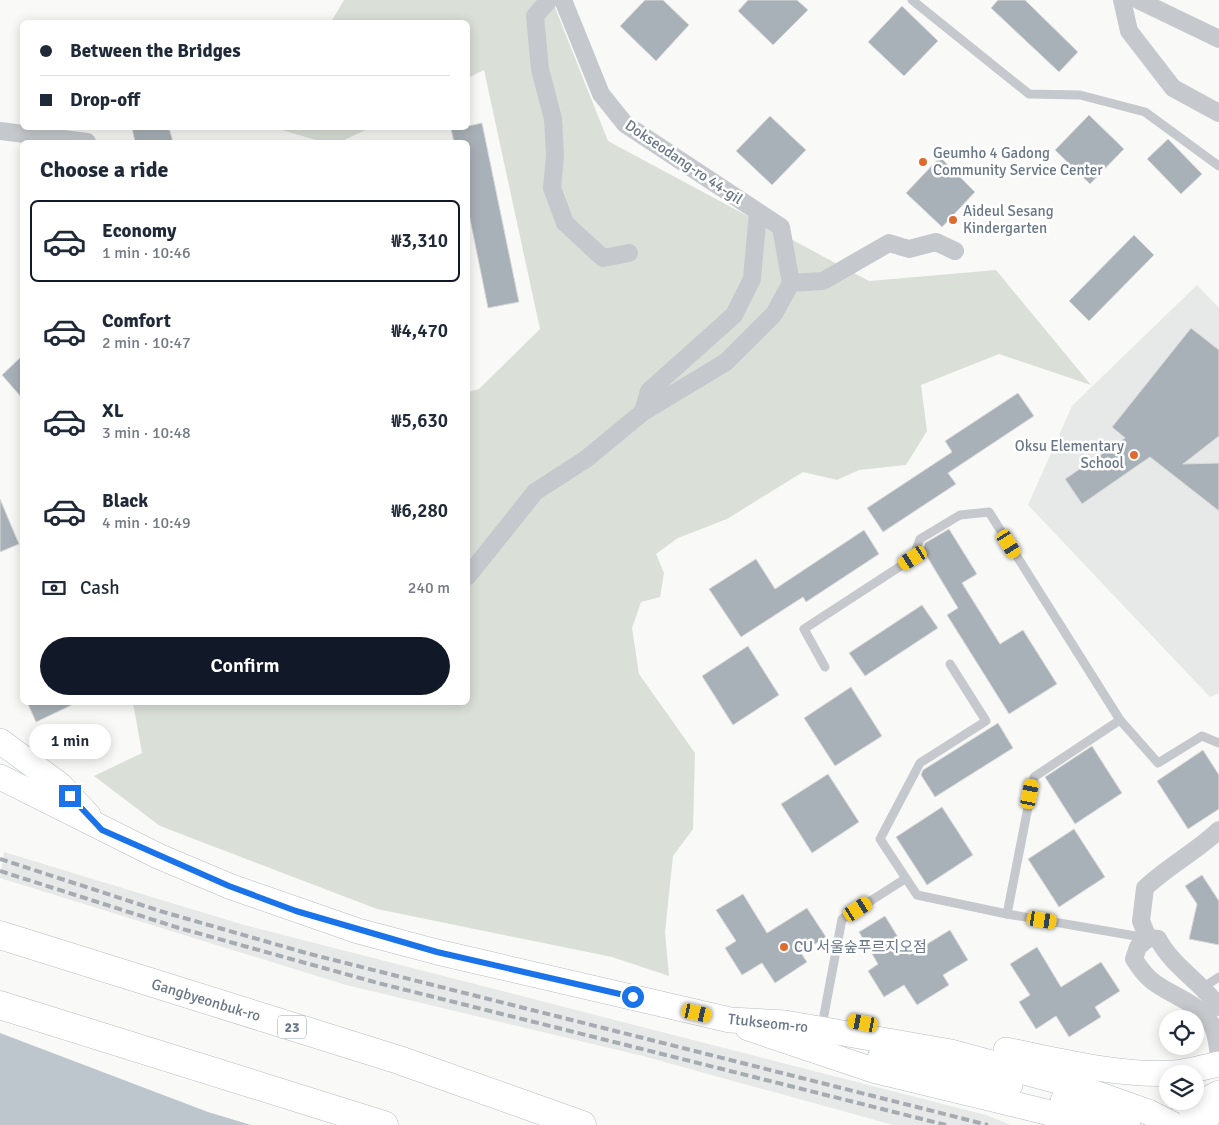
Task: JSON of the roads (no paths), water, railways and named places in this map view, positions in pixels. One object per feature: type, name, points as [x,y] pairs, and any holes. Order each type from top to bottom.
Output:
[{"type":"highway","name":"Gangbyeonbuk-ro","points":[[0,935],[398,1060],[582,1125]]},
{"type":"highway","points":[[0,1005],[384,1125]]},
{"type":"main road","points":[[0,741],[60,786],[102,830]]},
{"type":"main road","name":"Ttukseom-ro","points":[[0,777],[102,830],[229,886],[358,931],[437,952],[730,1020],[784,1023],[952,1052],[1030,1072],[1138,1119]]},
{"type":"main road","points":[[730,1020],[786,1006],[824,1016],[1106,1070],[1140,1074],[1176,1073],[1219,1064]]},
{"type":"main road","points":[[730,1020],[782,1041],[910,1081],[1046,1112],[1083,1125]]},
{"type":"main road","name":"Ttukseom-ro","points":[[782,1041],[957,1072],[1058,1100],[1138,1119],[1173,1125]]},
{"type":"main road","points":[[1173,1125],[1200,1103],[1219,1093]]},
{"type":"main road","points":[[1202,1125],[1219,1100]]},
{"type":"street","points":[[549,0],[535,16],[540,69],[553,119],[555,156],[552,188],[565,223],[602,258],[629,252]]},
{"type":"street","name":"Dokseodang-ro 44-gil","points":[[563,0],[601,94],[626,124],[781,227],[791,283]]},
{"type":"street","points":[[1122,0],[1129,30],[1173,88],[1219,113]]},
{"type":"street","points":[[1138,0],[1219,39]]},
{"type":"street","points":[[0,131],[72,140]]},
{"type":"street","name":"Dokseodang-ro 44-gil","points":[[643,412],[649,391],[734,315],[752,279],[758,212]]},
{"type":"street","points":[[470,573],[535,492],[586,459],[643,412],[726,362],[774,314],[791,283],[823,281],[890,244],[909,250],[936,242],[955,251]]},
{"type":"street","points":[[1148,938],[1141,921],[1145,888],[1171,865],[1206,842],[1219,830]]},
{"type":"street","points":[[1219,1007],[1175,963],[1158,939],[1148,938],[1138,947],[1134,960],[1143,973],[1152,982],[1178,995],[1203,1014],[1214,1029],[1219,1056]]},
{"type":"lane","points":[[912,0],[1029,94],[1080,95],[1145,112],[1219,166]]},
{"type":"lane","points":[[825,667],[804,630],[913,558],[920,539],[960,515],[989,512],[1120,720],[1158,763],[1202,736],[1219,743]]},
{"type":"lane","points":[[950,664],[986,721],[920,763],[880,840],[916,895],[1007,914],[1148,938]]},
{"type":"lane","points":[[1007,914],[1034,777],[1120,720]]},
{"type":"lane","points":[[824,1016],[842,919],[906,879]]},
{"type":"lane","points":[[1202,988],[1219,978]]},
{"type":"railway","points":[[0,859],[160,911],[306,953],[988,1125]]},
{"type":"railway","points":[[0,871],[179,928],[378,983],[946,1125]]},
{"type":"place","name":"Geumho 4 Gadong Community Service Center","points":[[923,162]]},
{"type":"place","name":"Aideul Sesang Kindergarten","points":[[953,220]]},
{"type":"place","name":"Oksu Elementary School","points":[[1134,455]]},
{"type":"place","name":"CU 서울숲푸르지오점","points":[[784,947]]}]
